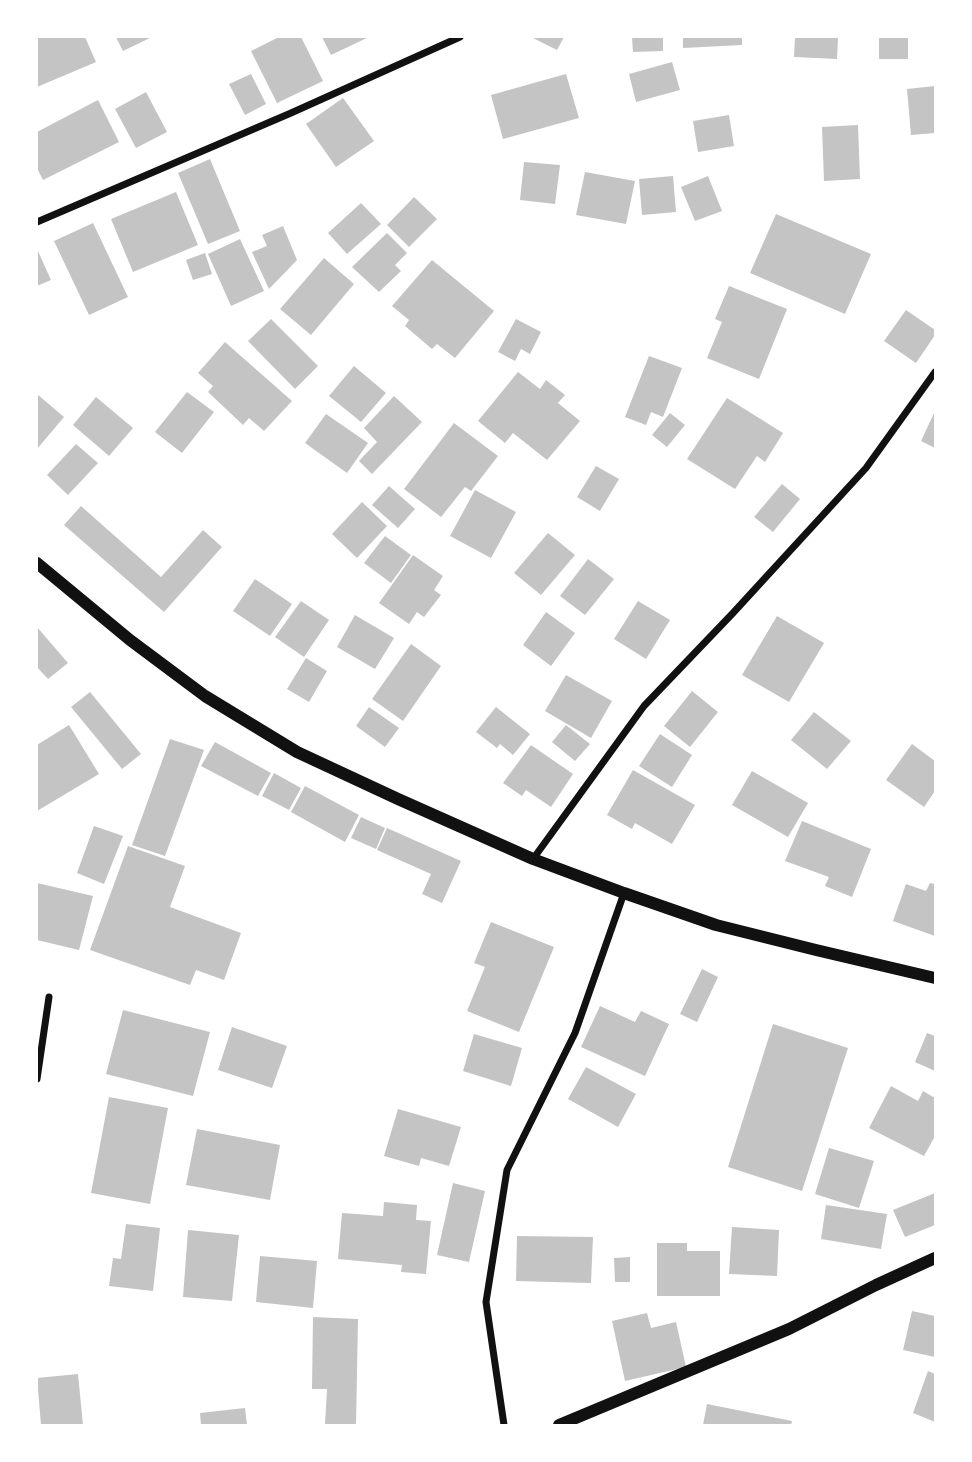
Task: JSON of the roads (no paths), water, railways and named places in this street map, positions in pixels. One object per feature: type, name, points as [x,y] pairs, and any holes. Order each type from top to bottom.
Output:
[{"type":"street","points":[[37,222],[460,37]]},
{"type":"street","points":[[533,859],[644,706],[866,468],[935,372]]},
{"type":"street","points":[[37,563],[130,640],[205,696],[297,752],[398,799],[533,859],[716,925],[935,978]]},
{"type":"street","points":[[504,1425],[486,1302],[507,1170],[575,1033],[624,894]]},
{"type":"street","points":[[37,1079],[49,997]]},
{"type":"street","points":[[559,1425],[789,1329],[935,1258]]}]
